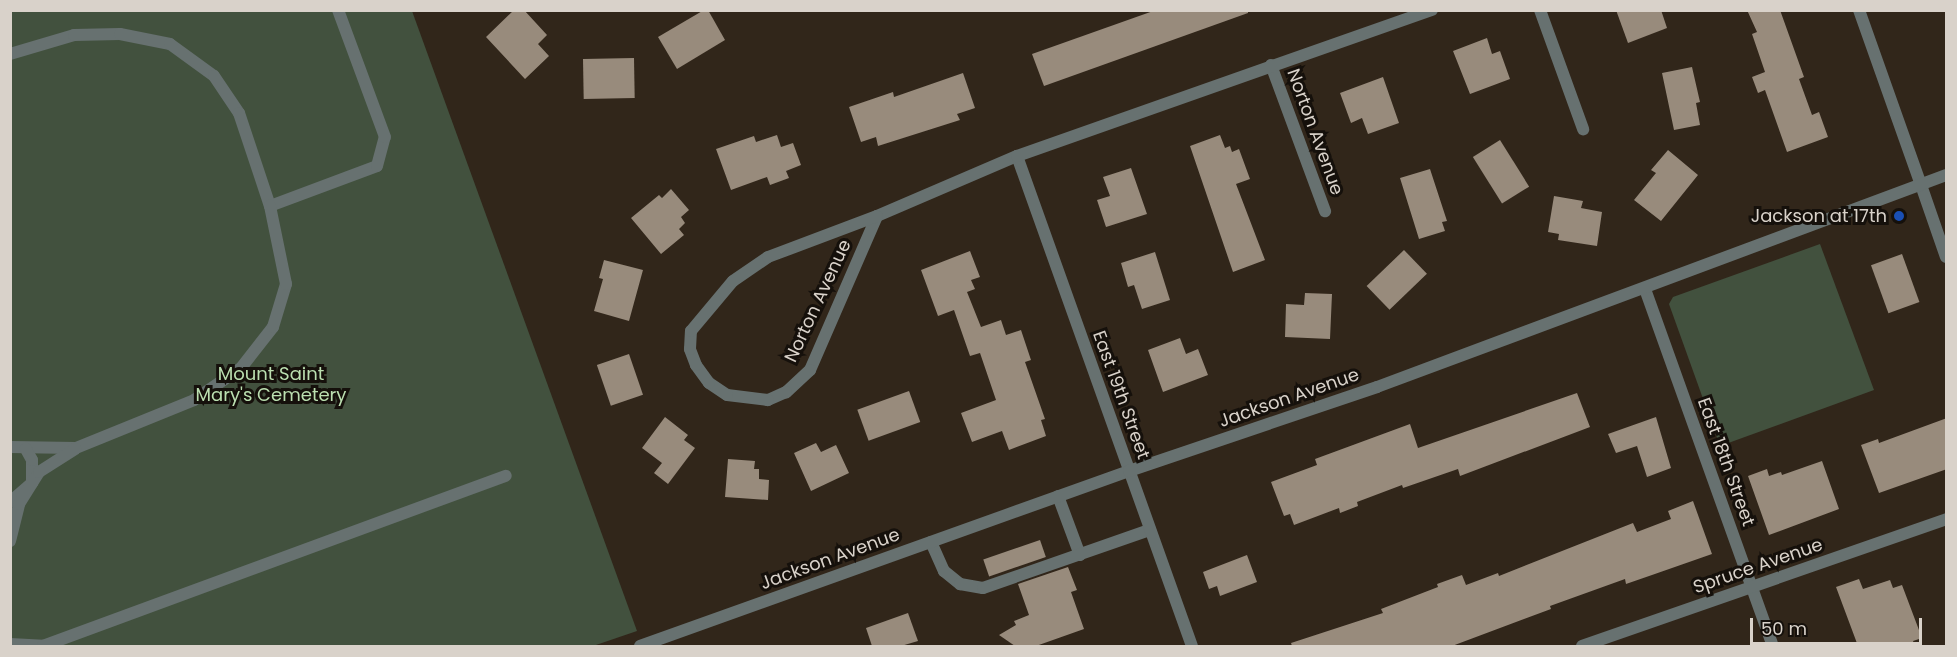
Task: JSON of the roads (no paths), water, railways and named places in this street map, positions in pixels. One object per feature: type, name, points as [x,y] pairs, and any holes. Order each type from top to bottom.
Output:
[{"type":"street","points":[[270,206],[377,166],[385,137],[338,10]]},
{"type":"street","name":"Norton Avenue","points":[[877,216],[810,370],[786,392],[768,400],[727,395],[709,383],[696,365],[690,350],[691,331],[733,281],[768,257],[877,216],[1017,156],[1432,10]]},
{"type":"street","points":[[1540,10],[1583,129]]},
{"type":"street","points":[[1859,10],[1947,257]]},
{"type":"street","points":[[10,54],[74,35],[120,34],[170,44],[214,76],[239,113],[270,206],[286,284],[273,327],[241,368],[194,400],[76,448],[39,472],[19,504],[10,541]]},
{"type":"street","name":"Norton Avenue","points":[[1271,65],[1324,211]]},
{"type":"street","name":"East 19th Street","points":[[1017,156],[1192,646]]},
{"type":"street","name":"Jackson Avenue","points":[[640,646],[1129,471],[1377,387],[1947,175]]},
{"type":"street","name":"East 18th Street","points":[[1645,289],[1773,646]]},
{"type":"street","points":[[10,447],[76,448]]},
{"type":"street","points":[[10,502],[32,483],[32,460],[26,449]]},
{"type":"street","points":[[10,644],[42,646],[506,476]]},
{"type":"street","points":[[1059,496],[1080,555]]},
{"type":"street","name":"Spruce Avenue","points":[[1582,646],[1947,519]]},
{"type":"street","points":[[931,542],[944,571],[960,584],[983,588],[1150,530]]},
{"type":"place","name":"Jackson at 17th","points":[[1899,216]]},
{"type":"park label","name":"Mount Saint Mary's Cemetery","points":[[271,385]]}]
